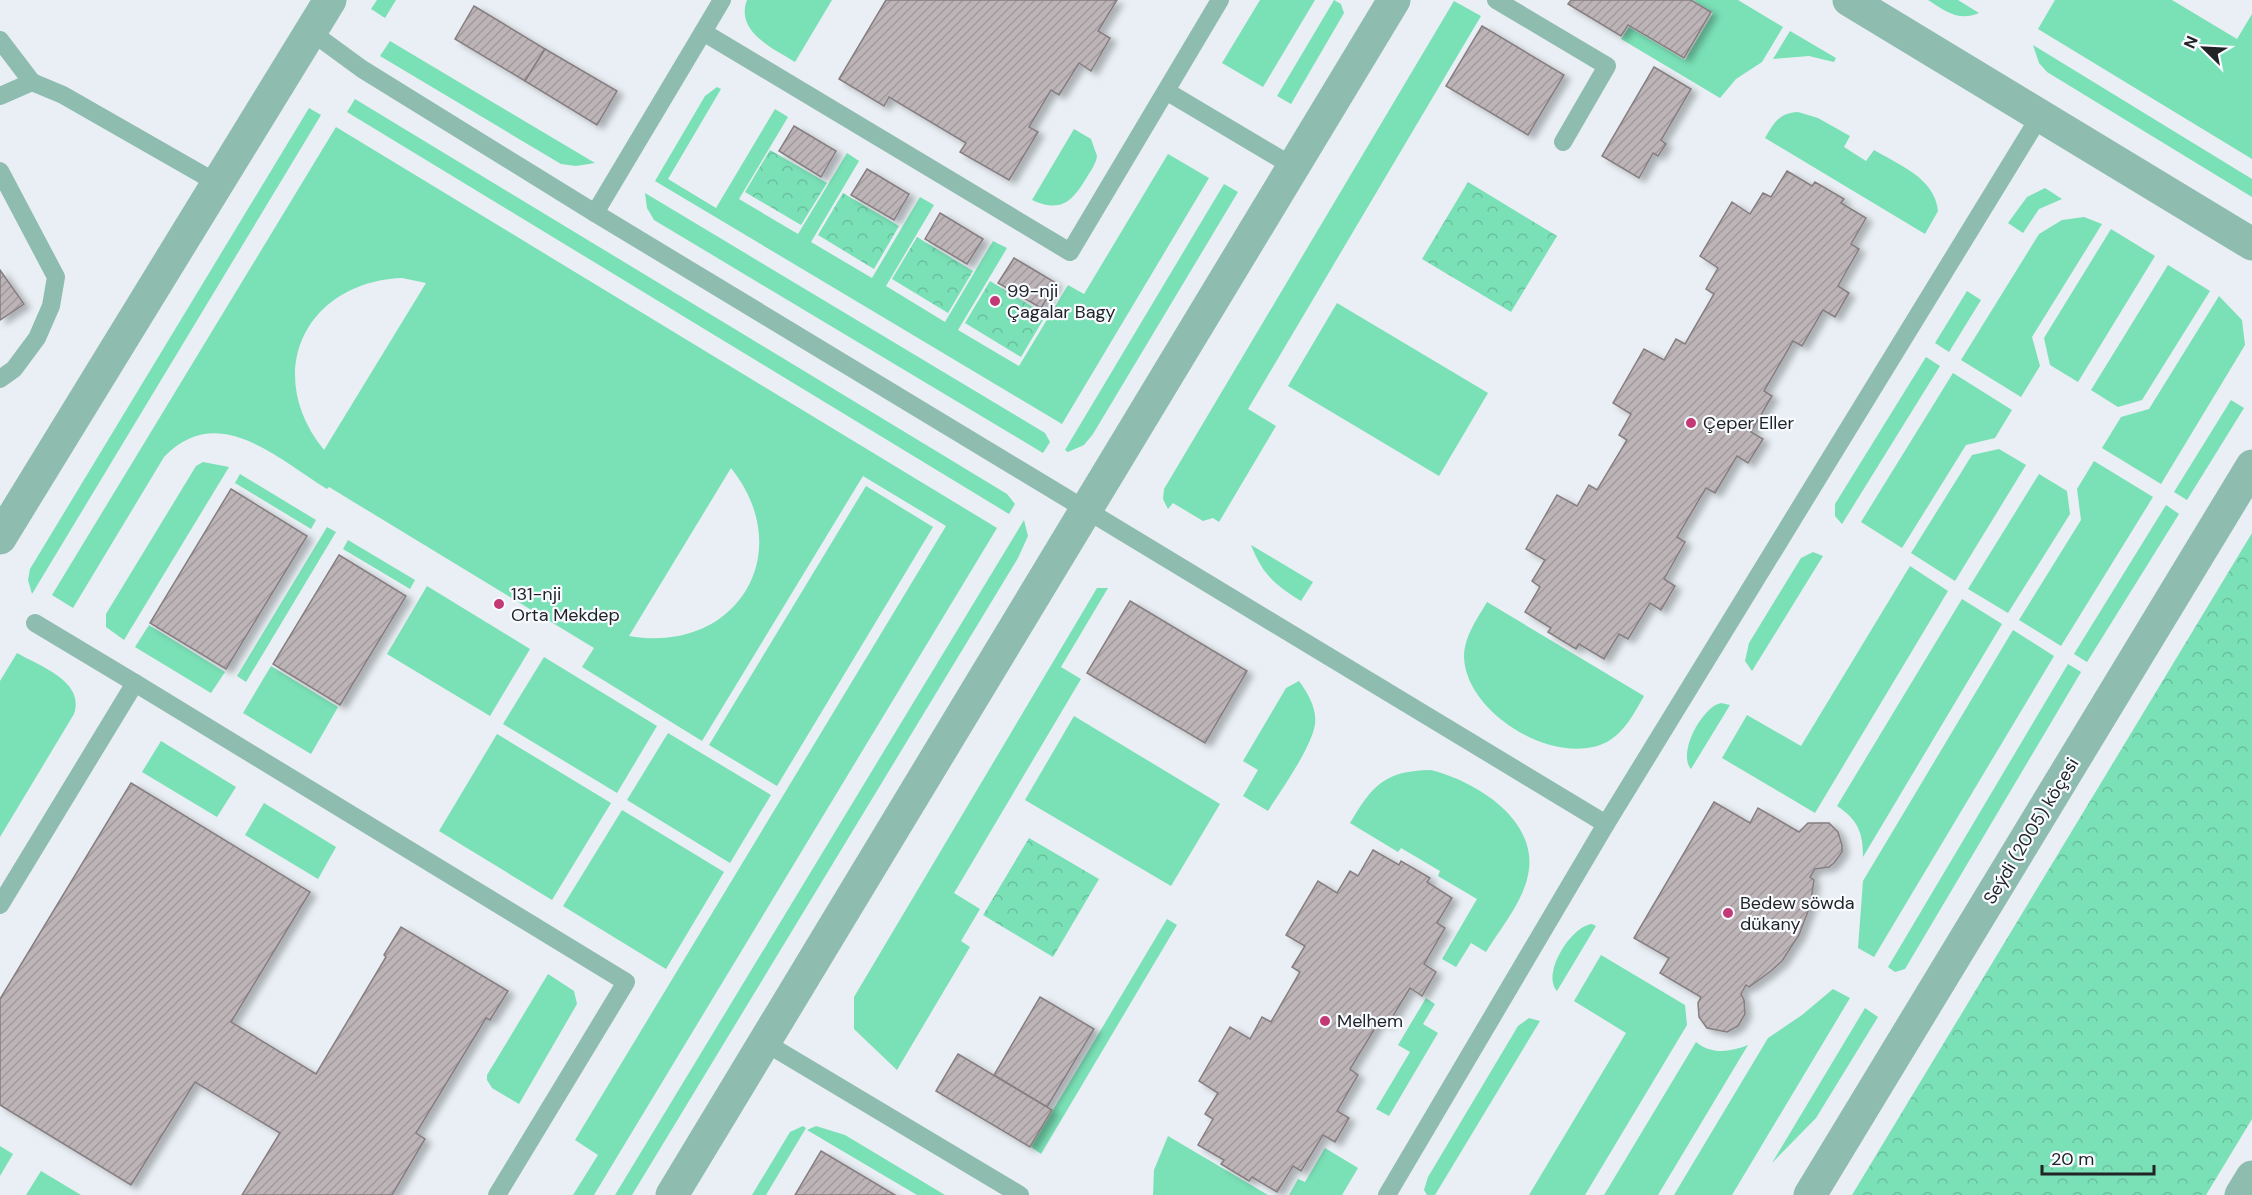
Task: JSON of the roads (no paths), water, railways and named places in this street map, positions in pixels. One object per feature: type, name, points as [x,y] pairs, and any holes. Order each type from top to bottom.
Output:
[{"type":"street","points":[[0,538],[330,0]]},
{"type":"street","points":[[1849,0],[2252,244]]},
{"type":"street","points":[[672,1195],[1294,167],[1386,3]]},
{"type":"street","name":"Seýdi (2005) köçesi","points":[[1810,1195],[2252,466]]},
{"type":"street","points":[[2241,1195],[2252,1177]]},
{"type":"lane","points":[[595,213],[722,0]]},
{"type":"lane","points":[[703,32],[1070,252],[1220,0]]},
{"type":"lane","points":[[1496,0],[1607,66],[1563,142]]},
{"type":"lane","points":[[310,31],[362,69],[595,213],[1606,824]]},
{"type":"lane","points":[[0,40],[32,82],[63,95],[217,183]]},
{"type":"lane","points":[[0,96],[32,82]]},
{"type":"lane","points":[[1166,91],[1294,167]]},
{"type":"lane","points":[[1387,1195],[1606,824],[2040,116]]},
{"type":"lane","points":[[0,171],[56,277],[51,306],[37,338],[14,369],[0,379]]},
{"type":"lane","points":[[35,622],[626,982],[497,1195]]},
{"type":"lane","points":[[0,905],[135,683]]},
{"type":"lane","points":[[764,1042],[1020,1195]]},
{"type":"place","name":"99-nji Çagalar Bagy","points":[[995,301]]},
{"type":"place","name":"Çeper Eller","points":[[1691,423]]},
{"type":"place","name":"131-nji Orta Mekdep","points":[[499,604]]},
{"type":"place","name":"Bedew söwda dükany","points":[[1728,913]]},
{"type":"place","name":"Melhem","points":[[1325,1021]]}]
